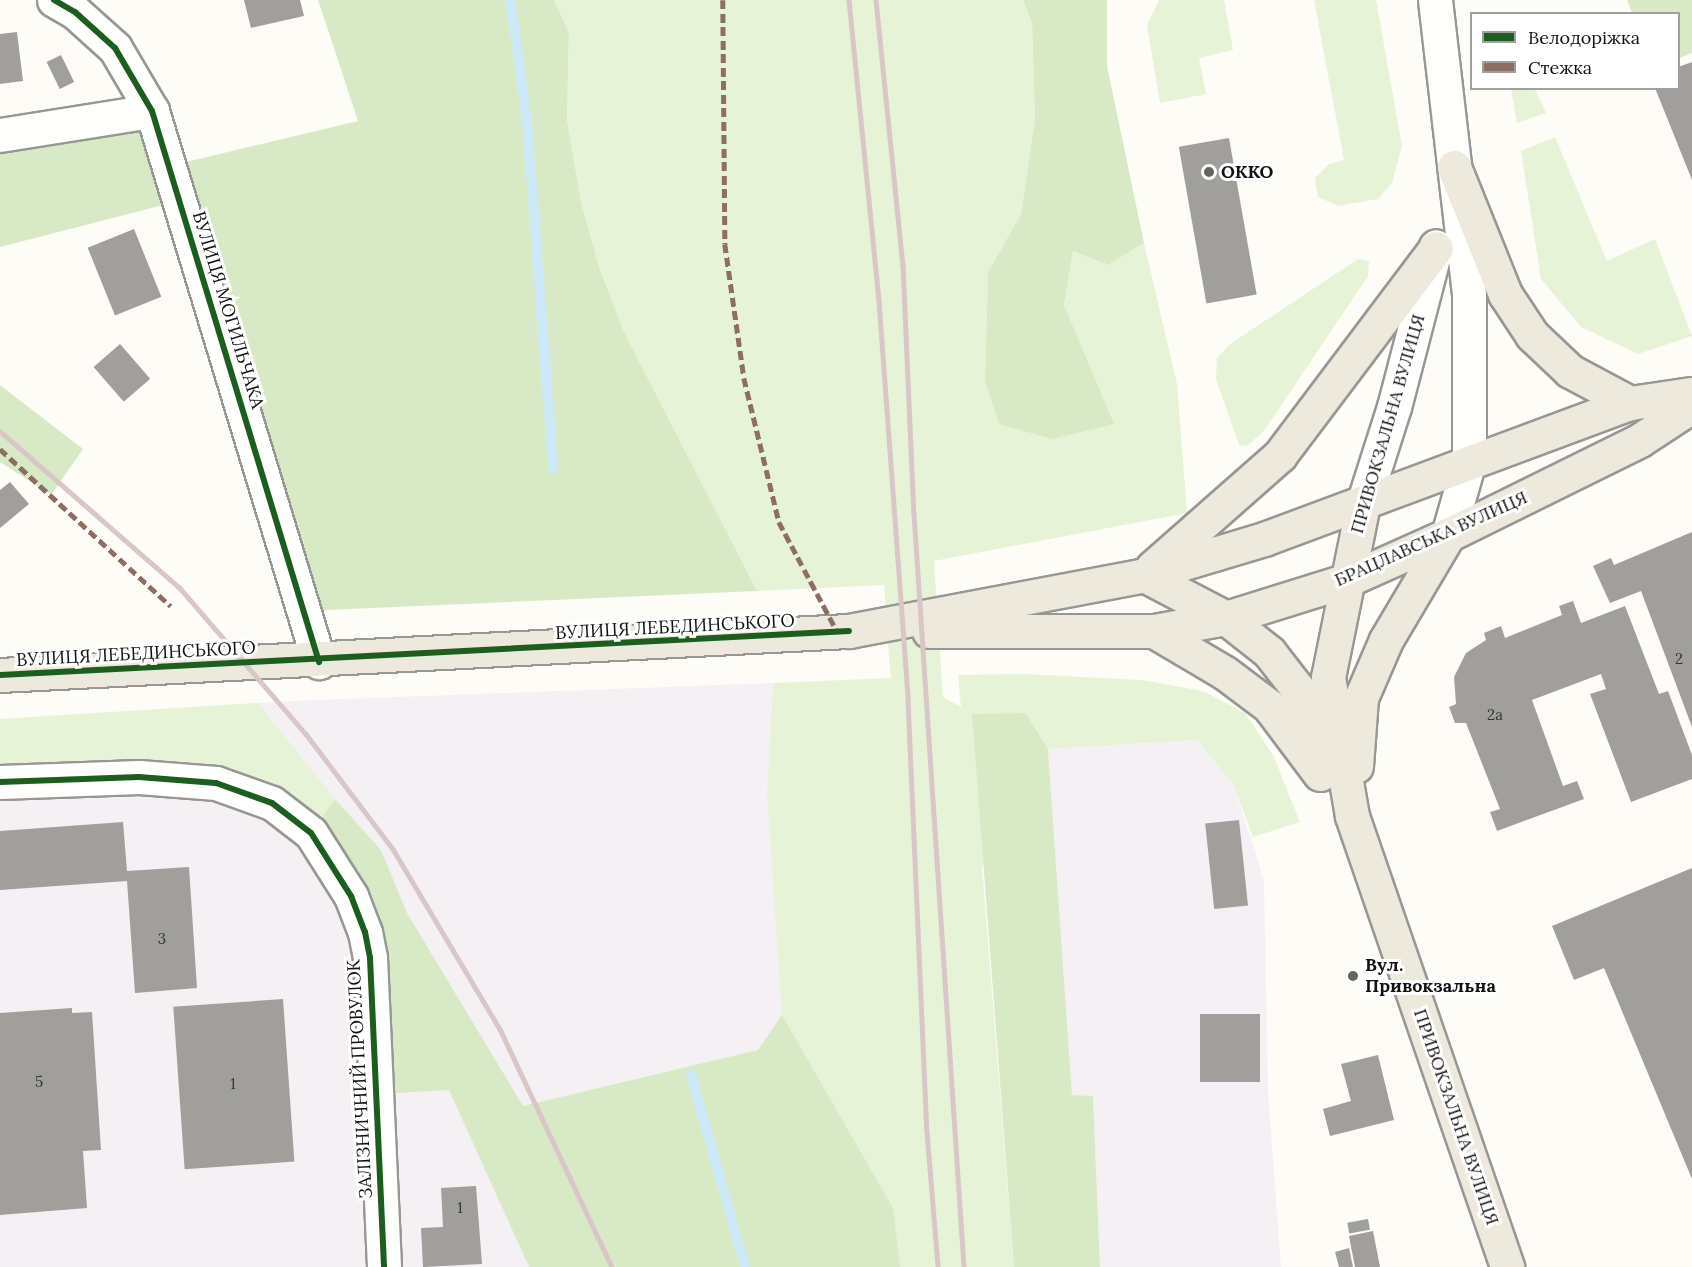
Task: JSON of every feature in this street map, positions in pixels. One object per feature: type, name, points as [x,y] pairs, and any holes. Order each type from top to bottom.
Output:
[{"type":"main road","points":[[1454,167],[1504,294],[1532,335],[1570,371],[1630,403]]},
{"type":"main road","points":[[1144,575],[1280,455],[1436,248]]},
{"type":"main road","points":[[1144,575],[1363,504],[1469,461],[1630,403],[1692,394]]},
{"type":"main road","name":"БРАЦЛАВСЬКА ВУЛИЦЯ","points":[[1154,631],[1226,618],[1345,581],[1448,535],[1640,440],[1692,406]]},
{"type":"main road","name":"ПРИВОКЗАЛЬНА ВУЛИЦЯ","points":[[1363,504],[1345,581],[1328,677],[1352,816],[1508,1267]]},
{"type":"main road","points":[[1352,816],[1361,698],[1386,640],[1448,535]]},
{"type":"main road","points":[[1144,575],[1226,618],[1269,652],[1298,688],[1352,816]]},
{"type":"main road","name":"ВУЛИЦЯ ЛЕБЕДИНСЬКОГО","points":[[849,632],[1144,575]]},
{"type":"main road","points":[[1154,631],[1225,673],[1269,706],[1352,816]]},
{"type":"main road","name":"ВУЛИЦЯ ЛЕБЕДИНСЬКОГО","points":[[0,675],[319,662],[849,632],[1154,631]]},
{"type":"street","name":"ВУЛИЦЯ МОГИЛЬЧАКА","points":[[54,0],[75,12],[115,48],[152,111],[319,662]]},
{"type":"street","name":"ПРИВОКЗАЛЬНА ВУЛИЦЯ","points":[[1435,0],[1469,294],[1469,461],[1448,535]]},
{"type":"street","points":[[0,135],[152,111]]},
{"type":"street","name":"ПРИВОКЗАЛЬНА ВУЛИЦЯ","points":[[1363,504],[1395,407],[1436,248],[1454,167]]},
{"type":"street","name":"ЗАЛІЗНИЧНИЙ ПРОВУЛОК","points":[[0,782],[139,777],[216,783],[272,803],[311,832],[351,896],[365,932],[370,958],[384,1267]]},
{"type":"shaded area","points":[[773,683],[767,791],[893,1208],[894,1267],[0,1267],[0,719],[291,701]]},
{"type":"shaded area","points":[[1197,740],[1233,784],[1264,880],[1268,1092],[1281,1267],[1100,1267],[1093,1096],[1072,1096],[1048,749]]},
{"type":"green space","points":[[318,0],[554,0],[569,33],[567,119],[581,202],[599,267],[624,332],[757,591],[303,611],[179,201],[0,247],[0,135],[152,111],[169,166],[358,121]]},
{"type":"green space","points":[[554,0],[1023,0],[1032,23],[1035,119],[1021,214],[988,272],[985,381],[1113,424],[1064,305],[1073,250],[1108,265],[1144,243],[1177,384],[1187,513],[934,561],[943,697],[961,707],[958,675],[1023,674],[1142,680],[1203,691],[1245,713],[1273,755],[1300,822],[1253,837],[1233,784],[1197,740],[1048,749],[1026,713],[982,867],[1014,1267],[894,1267],[893,1208],[782,1015],[767,791],[773,683],[890,678],[891,685],[884,585],[757,591],[624,332],[599,267],[581,202],[567,118],[569,33]]},
{"type":"green space","points":[[1023,0],[1107,0],[1107,66],[1144,243],[1108,265],[1073,251],[1064,305],[1114,424],[1052,439],[999,424],[985,381],[988,272],[1021,214],[1035,119],[1032,23]]},
{"type":"green space","points":[[1159,0],[1224,0],[1233,50],[1199,58],[1206,94],[1160,103],[1147,25]]},
{"type":"green space","points":[[1314,0],[1376,0],[1402,146],[1392,183],[1378,199],[1338,206],[1318,197],[1315,178],[1329,164],[1344,160]]},
{"type":"green space","points":[[1627,0],[1692,0],[1692,53],[1680,58],[1680,12],[1632,12]]},
{"type":"green space","points":[[1511,90],[1535,90],[1546,113],[1517,123]]},
{"type":"green space","points":[[1555,137],[1607,261],[1655,239],[1692,336],[1638,354],[1581,327],[1541,279],[1521,151]]},
{"type":"green space","points":[[1358,259],[1369,261],[1368,276],[1264,431],[1247,446],[1239,445],[1216,379],[1217,358],[1230,344]]},
{"type":"green space","points":[[0,385],[83,449],[51,495],[0,462]]},
{"type":"green space","points":[[258,703],[335,799],[311,833],[272,803],[0,782],[0,719]]},
{"type":"green space","points":[[1026,713],[1048,749],[1072,1095],[1093,1096],[1100,1267],[1014,1267],[972,714]]},
{"type":"green space","points":[[335,799],[381,850],[407,913],[523,1106],[758,1050],[782,1015],[893,1208],[900,1267],[529,1267],[449,1090],[377,1094],[373,982],[311,833]]},
{"type":"building","points":[[244,0],[300,0],[304,16],[251,28]]},
{"type":"building","points":[[17,32],[23,81],[0,84],[0,34]]},
{"type":"building","points":[[61,55],[74,82],[60,89],[47,62]]},
{"type":"building","points":[[1692,62],[1692,180],[1656,90],[1680,90],[1680,66]]},
{"type":"building","points":[[1229,138],[1257,295],[1206,303],[1179,147]]},
{"type":"building","points":[[134,229],[161,297],[115,315],[88,248]]},
{"type":"building","points":[[120,344],[150,379],[124,402],[94,367]]},
{"type":"building","points":[[10,482],[29,504],[0,528],[0,490]]},
{"type":"building","points":[[1692,532],[1692,727],[1641,591],[1610,603],[1593,566],[1611,558],[1614,565]]},
{"type":"building","points":[[1573,601],[1581,623],[1625,606],[1659,694],[1668,691],[1692,755],[1692,779],[1631,802],[1590,694],[1606,689],[1601,674],[1532,700],[1563,786],[1577,781],[1584,799],[1497,831],[1490,812],[1500,809],[1466,723],[1455,723],[1449,707],[1456,704],[1454,677],[1466,653],[1486,640],[1484,633],[1501,626],[1505,638],[1562,615],[1559,606]]},
{"type":"building","points":[[1239,820],[1248,906],[1214,909],[1205,824]]},
{"type":"building","points":[[123,822],[127,871],[189,867],[197,988],[135,993],[127,881],[0,890],[0,831]]},
{"type":"building","points":[[1692,868],[1692,1179],[1604,968],[1574,980],[1552,926]]},
{"type":"building","points":[[283,999],[294,1162],[185,1169],[173,1007]]},
{"type":"building","points":[[72,1008],[72,1013],[92,1012],[101,1150],[83,1151],[87,1208],[0,1215],[0,1013]]},
{"type":"building","points":[[1200,1014],[1260,1014],[1260,1082],[1200,1082]]},
{"type":"building","points":[[1378,1055],[1394,1120],[1330,1136],[1323,1109],[1351,1101],[1341,1064]]},
{"type":"building","points":[[476,1186],[482,1264],[423,1267],[421,1228],[443,1227],[441,1188]]},
{"type":"building","points":[[1368,1219],[1370,1230],[1349,1233],[1347,1223]]},
{"type":"building","points":[[1373,1231],[1380,1267],[1355,1267],[1349,1236]]},
{"type":"building","points":[[1349,1248],[1353,1267],[1339,1267],[1335,1252]]},
{"type":"waterway","points":[[510,0],[527,123],[553,469]]},
{"type":"waterway","points":[[691,1075],[745,1267]]},
{"type":"railway","points":[[849,0],[879,301],[908,700],[927,1132],[938,1267]]},
{"type":"railway","points":[[876,0],[903,265],[914,514],[964,1267]]},
{"type":"railway","points":[[0,431],[179,587],[306,734],[393,849],[500,1029],[612,1267]]},
{"type":"marked path","points":[[723,0],[725,244],[744,378],[779,522],[838,633]]},
{"type":"marked path","points":[[0,449],[171,606]]},
{"type":"cycle path","points":[[54,0],[75,12],[115,48],[152,111],[319,662]]},
{"type":"cycle path","points":[[0,675],[849,631]]},
{"type":"cycle path","points":[[0,782],[139,777],[216,783],[272,803],[311,833],[351,896],[365,932],[370,958],[384,1267]]},
{"type":"place","name":"ОККО","points":[[1209,172]]},
{"type":"place","name":"Вул. Привокзальна","points":[[1353,976]]}]
